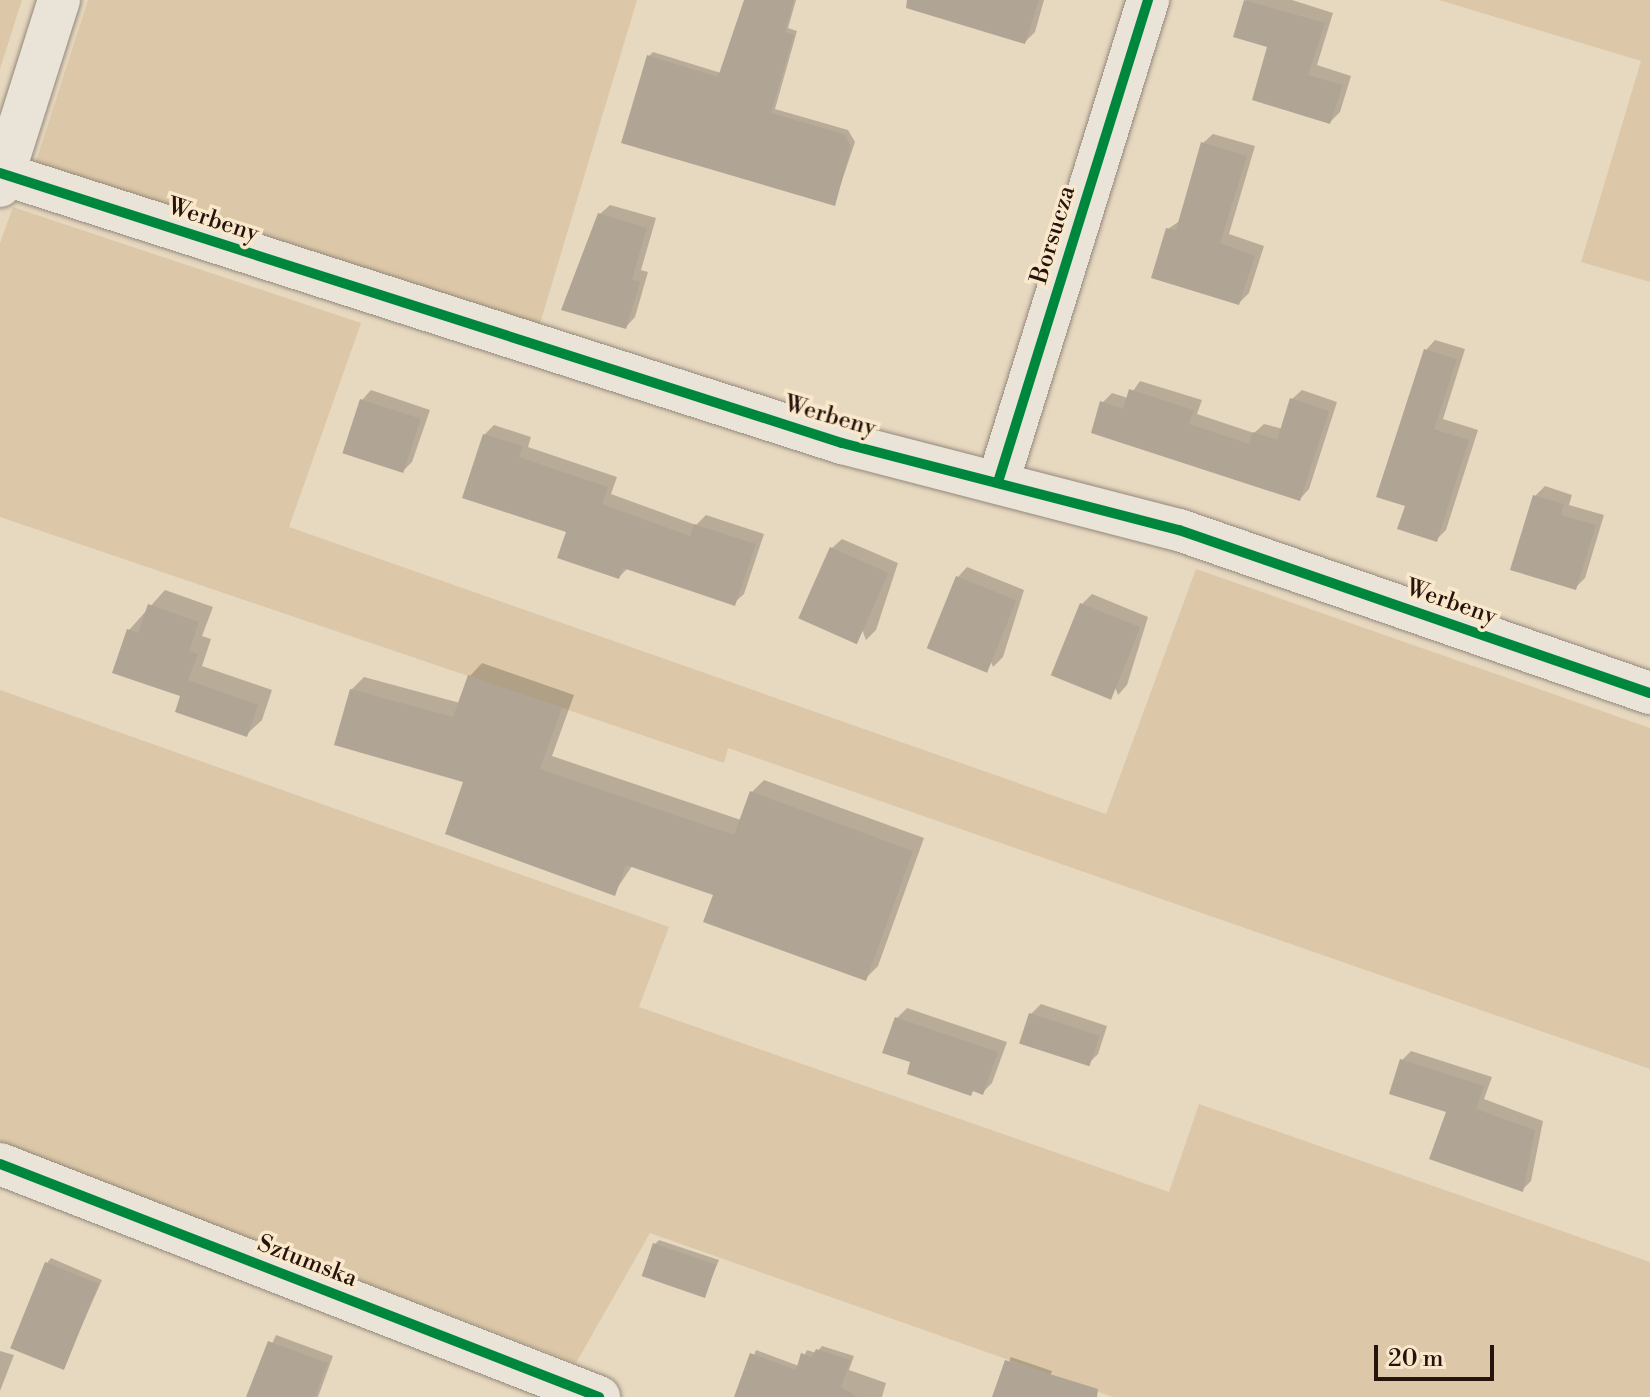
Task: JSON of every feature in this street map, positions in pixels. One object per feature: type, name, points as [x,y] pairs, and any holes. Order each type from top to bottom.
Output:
[{"type":"street","points":[[1,178],[59,0]]},
{"type":"street","name":"Borsucza","points":[[998,482],[1148,0]]},
{"type":"street","name":"Werbeny","points":[[1,178],[842,443],[1179,530],[1650,693]]},
{"type":"street","name":"Sztumska","points":[[0,1164],[599,1397]]},
{"type":"shaded area","points":[[0,0],[22,0],[0,69]]},
{"type":"shaded area","points":[[88,0],[637,0],[539,327],[33,171]]},
{"type":"shaded area","points":[[1439,0],[1650,0],[1650,282],[1581,262],[1641,61]]},
{"type":"shaded area","points":[[13,207],[361,323],[289,527],[1106,814],[1196,569],[1650,728],[1650,1069],[728,748],[724,763],[0,517],[0,243]]},
{"type":"shaded area","points":[[0,690],[669,927],[639,1007],[1169,1192],[1199,1104],[1650,1262],[1650,1397],[1113,1397],[650,1233],[576,1363],[0,1143]]},
{"type":"building","points":[[744,0],[794,0],[785,32],[794,35],[771,113],[844,134],[851,147],[835,206],[621,143],[647,55],[718,77]]},
{"type":"building","points":[[907,0],[1039,0],[1025,44],[906,8]]},
{"type":"building","points":[[1244,0],[1325,23],[1308,75],[1343,85],[1330,124],[1252,100],[1267,47],[1233,37]]},
{"type":"building","points":[[1201,142],[1247,156],[1220,243],[1255,256],[1239,305],[1151,278],[1166,228],[1176,230]]},
{"type":"building","points":[[598,213],[647,228],[632,279],[640,282],[626,329],[561,310]]},
{"type":"building","points":[[1424,349],[1457,359],[1434,429],[1469,440],[1437,542],[1397,529],[1405,506],[1376,497]]},
{"type":"building","points":[[1129,389],[1194,410],[1189,424],[1249,444],[1253,432],[1277,440],[1290,398],[1329,411],[1300,501],[1091,433],[1100,401],[1123,409]]},
{"type":"building","points":[[360,399],[421,419],[403,473],[342,453]]},
{"type":"building","points":[[483,434],[523,446],[519,457],[608,487],[602,504],[690,536],[694,524],[756,544],[735,606],[623,568],[619,579],[557,558],[566,532],[462,498]]},
{"type":"building","points":[[1533,495],[1564,504],[1561,515],[1596,525],[1576,590],[1510,570]]},
{"type":"building","points":[[830,547],[888,573],[857,644],[798,618]]},
{"type":"building","points":[[956,576],[1016,600],[987,673],[927,648]]},
{"type":"building","points":[[1080,603],[1140,627],[1111,700],[1051,675]]},
{"type":"building","points":[[148,604],[199,622],[189,651],[198,654],[188,680],[258,705],[247,737],[175,712],[180,696],[112,673],[127,629],[138,633]]},
{"type":"building","points":[[468,675],[562,708],[540,769],[734,835],[750,791],[913,851],[866,981],[703,922],[713,895],[626,865],[615,896],[445,834],[463,782],[334,745],[350,689],[453,717]]},
{"type":"building","points":[[1029,1013],[1099,1036],[1089,1066],[1019,1043]]},
{"type":"building","points":[[895,1017],[998,1052],[983,1095],[973,1091],[971,1096],[907,1074],[910,1062],[882,1053]]},
{"type":"building","points":[[1400,1059],[1484,1086],[1476,1109],[1535,1130],[1523,1192],[1429,1159],[1446,1112],[1389,1094]]},
{"type":"building","points":[[653,1243],[716,1265],[705,1298],[642,1276]]},
{"type":"building","points":[[45,1262],[99,1284],[64,1370],[10,1348]]},
{"type":"building","points":[[268,1341],[328,1363],[315,1397],[246,1397]]},
{"type":"building","points":[[816,1349],[851,1360],[841,1387],[858,1397],[734,1397],[750,1353],[796,1370],[801,1353],[812,1357]]},
{"type":"building","points":[[1005,1360],[1098,1389],[1097,1397],[992,1397]]},
{"type":"cycle path","points":[[998,482],[1148,0]]},
{"type":"cycle path","points":[[0,173],[842,443],[1179,530],[1650,693]]},
{"type":"cycle path","points":[[0,1164],[599,1397]]}]
